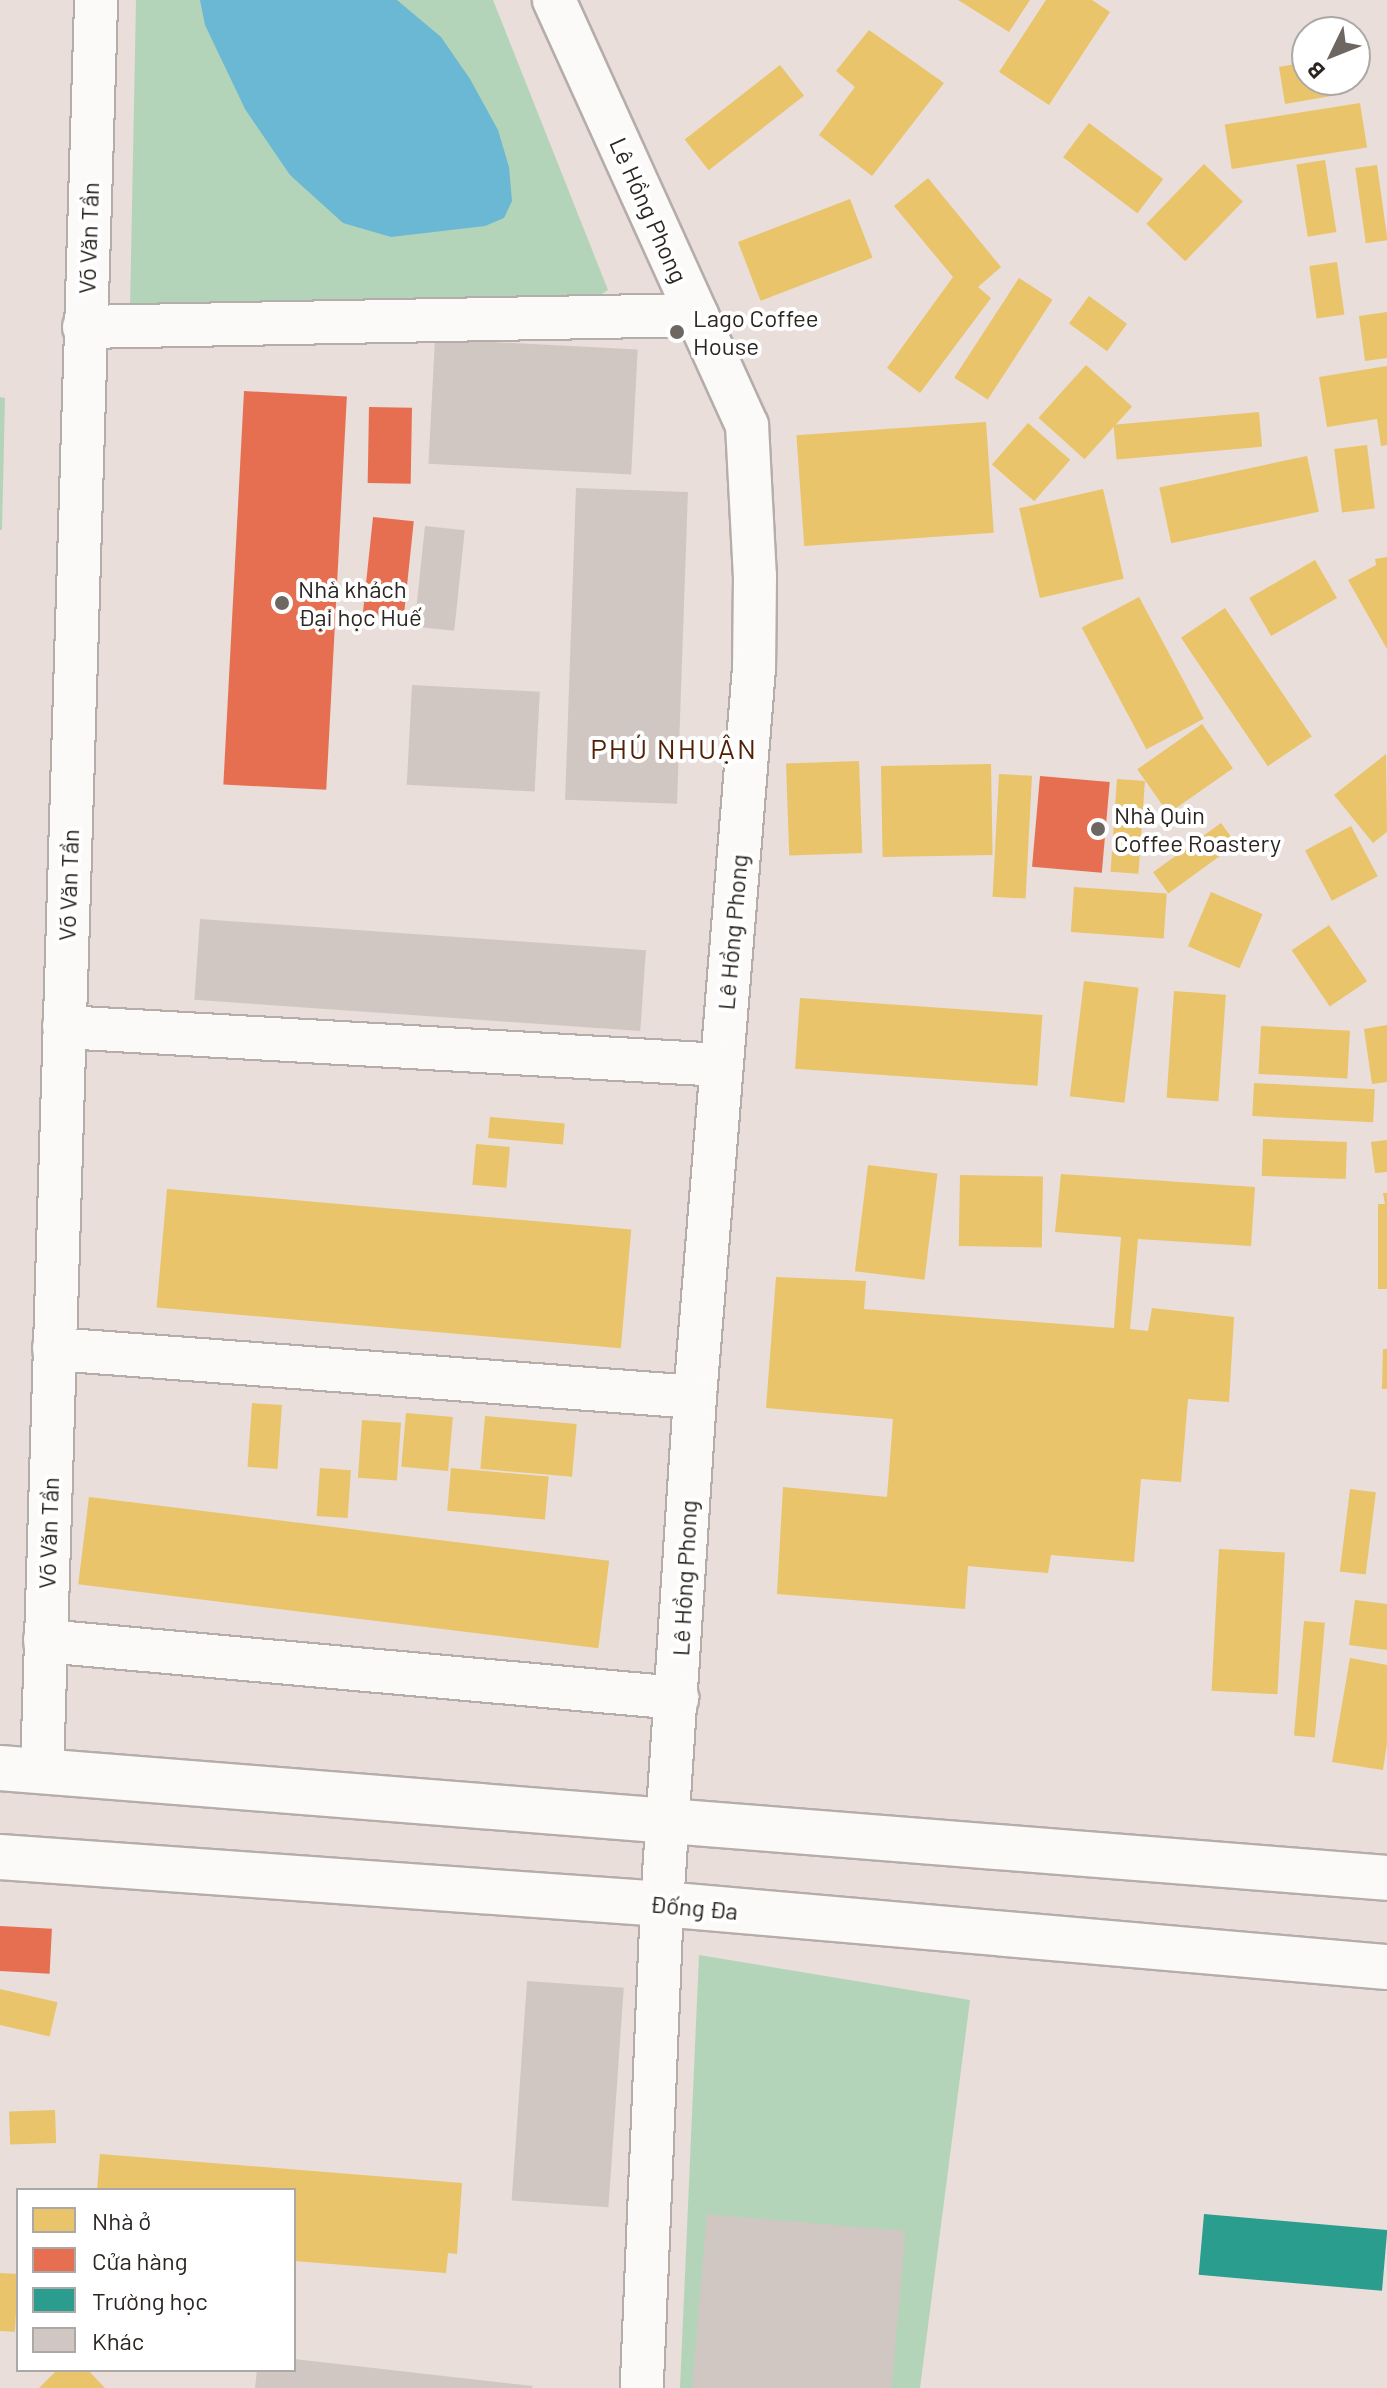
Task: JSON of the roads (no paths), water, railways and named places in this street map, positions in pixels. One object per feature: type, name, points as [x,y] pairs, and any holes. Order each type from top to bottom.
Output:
[{"type":"street","name":"Võ Văn Tần","points":[[21,1769],[45,1641],[96,0]]},
{"type":"street","name":"Lê Hồng Phong","points":[[554,0],[747,425],[755,576],[754,668],[695,1397],[662,1904],[642,2388]]},
{"type":"street","points":[[84,327],[697,315]]},
{"type":"street","points":[[64,1027],[721,1065]]},
{"type":"street","points":[[54,1349],[695,1397]]},
{"type":"street","points":[[45,1641],[677,1698]]},
{"type":"street","points":[[21,1769],[1387,1878]]},
{"type":"street","name":"Đống Đa","points":[[0,1857],[662,1904],[1387,1967]]},
{"type":"water","points":[[200,0],[397,0],[441,37],[470,79],[498,130],[509,167],[512,201],[504,218],[485,226],[391,237],[343,223],[290,175],[245,109],[205,25]]},
{"type":"place","name":"Lago Coffee House","points":[[677,332]]},
{"type":"place","name":"Nhà khách Đại học Huế","points":[[282,603]]},
{"type":"place","name":"Nhà Quìn Coffee Roastery","points":[[1098,829]]},
{"type":"district","name":"PHÚ NHUẬN","points":[[674,748]]}]
